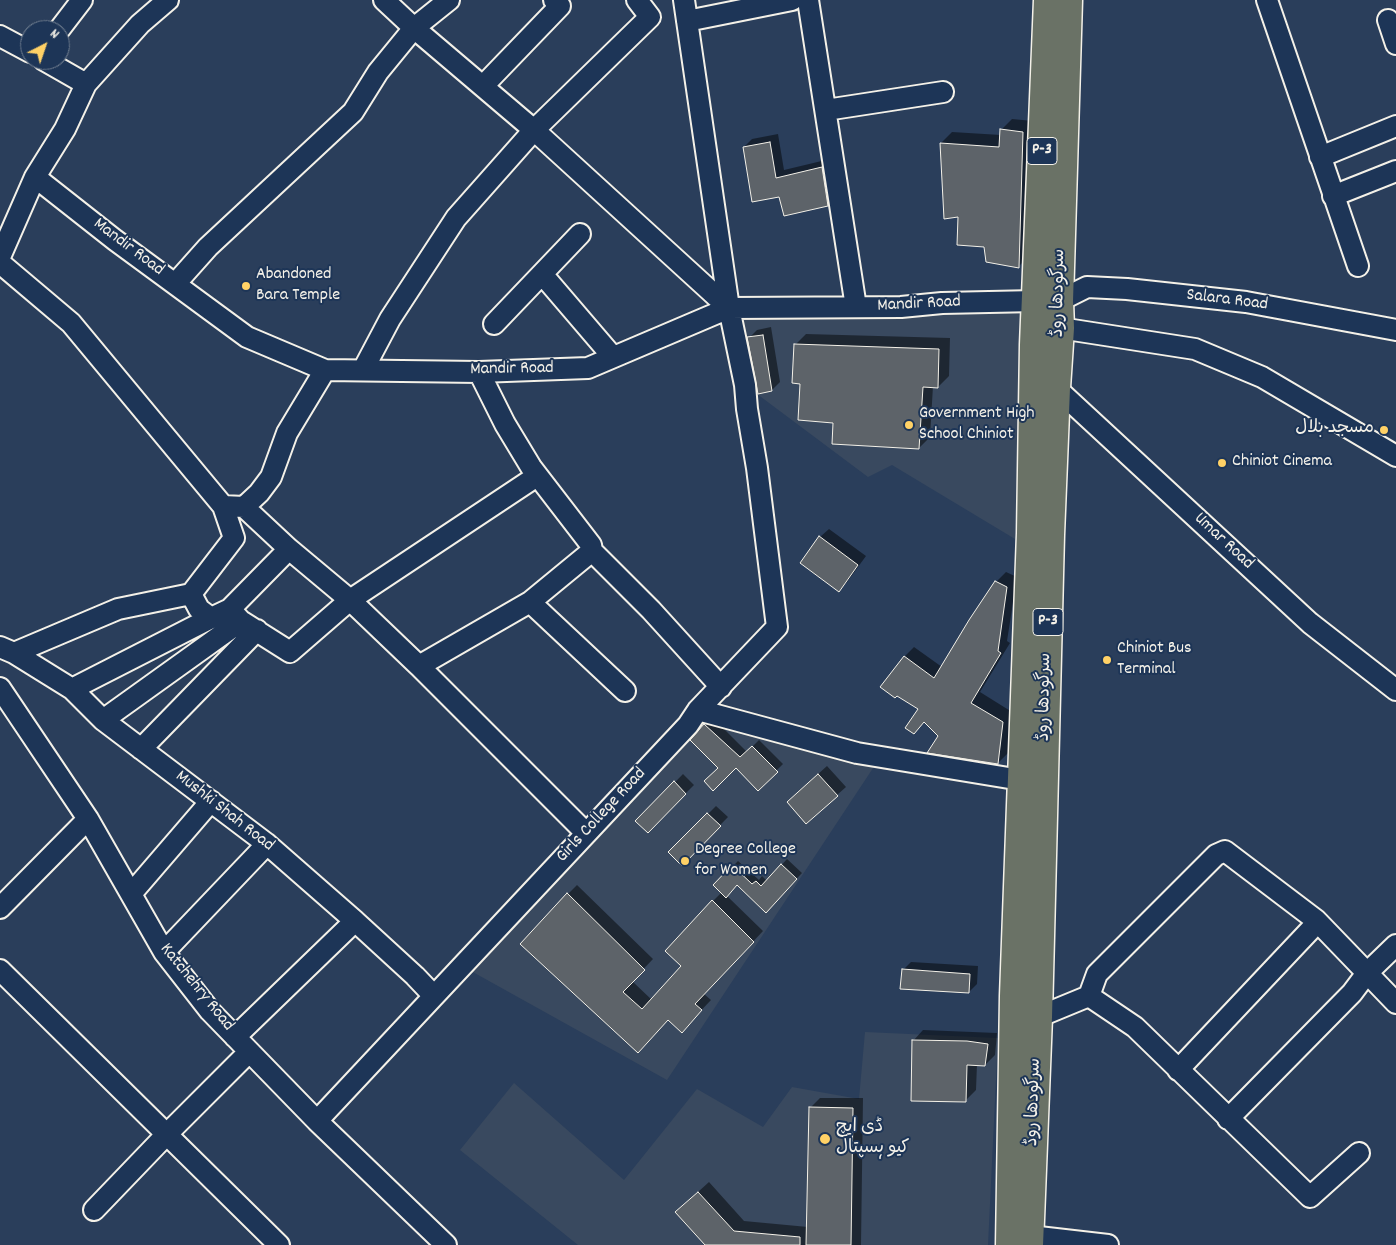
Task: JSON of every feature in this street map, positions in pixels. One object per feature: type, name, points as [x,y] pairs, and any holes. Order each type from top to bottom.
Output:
[{"type":"highway","name":"سرگودھا روڈ","points":[[1048,0],[1057,30]]},
{"type":"highway","name":"سرگودھا روڈ","points":[[1023,1242],[1030,1003],[1035,685],[1057,30],[1068,0]]},
{"type":"highway","name":"سرگودھا روڈ","points":[[1040,534],[1056,388],[1060,328],[1048,301]]},
{"type":"highway","name":"سرگودھا روڈ","points":[[1030,1003],[1021,780],[1035,685]]},
{"type":"street","points":[[67,20],[82,0]]},
{"type":"street","points":[[0,257],[35,177],[66,129],[86,84],[140,24],[168,0]]},
{"type":"street","points":[[384,0],[414,28],[534,130],[729,308]]},
{"type":"street","points":[[175,284],[208,247],[353,112],[378,72],[414,28],[449,0]]},
{"type":"street","points":[[483,86],[560,6],[554,0]]},
{"type":"street","points":[[363,370],[390,319],[456,218],[534,130],[650,17],[637,0]]},
{"type":"street","name":"Girls College Road","points":[[317,1121],[688,725],[698,710],[777,627],[758,468],[747,409],[745,385],[729,308],[684,0]]},
{"type":"street","points":[[687,21],[792,0]]},
{"type":"street","points":[[808,0],[856,307]]},
{"type":"street","points":[[1267,0],[1358,266]]},
{"type":"street","points":[[1388,20],[1396,44]]},
{"type":"street","points":[[0,36],[20,47]]},
{"type":"street","points":[[62,70],[86,84]]},
{"type":"street","points":[[826,110],[943,92]]},
{"type":"street","points":[[1320,157],[1396,126]]},
{"type":"street","points":[[1334,196],[1396,171]]},
{"type":"street","name":"Mandir Road","points":[[35,177],[116,240],[247,336],[325,370],[479,372],[588,368],[729,308],[901,307],[942,303],[1048,301]]},
{"type":"street","points":[[494,324],[580,234]]},
{"type":"street","points":[[0,263],[71,323],[223,506],[234,538],[191,594],[118,610],[7,650]]},
{"type":"street","points":[[542,274],[613,357]]},
{"type":"street","name":"Salara Road","points":[[1048,301],[1087,287],[1127,290],[1246,302],[1396,330]]},
{"type":"street","points":[[1060,328],[1195,348],[1262,377],[1396,456]]},
{"type":"street","points":[[244,507],[259,493],[271,477],[287,433],[325,370]]},
{"type":"street","points":[[479,372],[505,424],[537,476],[591,545],[592,551],[651,610],[721,687]]},
{"type":"street","name":"Umar Road","points":[[1056,388],[1310,623],[1395,689]]},
{"type":"street","points":[[191,594],[199,610],[211,618],[243,620],[290,652],[350,600],[537,476]]},
{"type":"street","points":[[223,506],[244,507],[289,549],[350,600],[420,666],[586,833]]},
{"type":"street","points":[[141,749],[243,620],[289,549]]},
{"type":"street","points":[[420,666],[530,602],[592,551]]},
{"type":"street","points":[[530,602],[625,691]]},
{"type":"street","points":[[72,690],[211,618]]},
{"type":"street","points":[[103,720],[243,620]]},
{"type":"street","name":"Mushki Shah Road","points":[[7,650],[72,690],[103,720],[267,844],[355,921],[434,996]]},
{"type":"street","name":"Katchehry Road","points":[[0,688],[88,818],[164,952],[210,1011],[317,1121],[446,1245]]},
{"type":"street","points":[[698,710],[857,753],[1021,780]]},
{"type":"street","points":[[130,894],[211,801]]},
{"type":"street","points":[[0,908],[88,818]]},
{"type":"street","points":[[164,952],[267,844]]},
{"type":"street","points":[[1089,996],[1098,974],[1216,855],[1225,851],[1316,920],[1395,1001]]},
{"type":"street","points":[[94,1210],[167,1134],[242,1045],[355,921]]},
{"type":"street","points":[[1178,1070],[1314,926]]},
{"type":"street","points":[[1228,1119],[1352,993],[1367,973],[1396,945]]},
{"type":"street","points":[[0,970],[279,1245]]},
{"type":"street","points":[[1030,1003],[1089,996],[1135,1028],[1310,1197],[1359,1153]]},
{"type":"street","points":[[1023,1242],[1108,1245]]},
{"type":"shaded area","name":"Government High School Chiniot","points":[[1024,296],[1015,539],[892,465],[868,477],[745,385],[729,308]]},
{"type":"shaded area","name":"Degree College for Women","points":[[698,710],[881,756],[667,1080],[462,966]]},
{"type":"shaded area","name":"ڈی ایچ کیو ہسپتال","points":[[865,1032],[998,1038],[988,1245],[578,1245],[460,1150],[514,1083],[624,1180],[697,1089],[763,1127],[792,1087],[859,1099]]},
{"type":"building","points":[[1000,129],[1023,132],[1019,268],[986,262],[984,247],[957,245],[958,217],[944,219],[940,143],[999,147]]},
{"type":"building","points":[[770,142],[776,178],[822,167],[828,206],[784,216],[779,197],[752,202],[743,147]]},
{"type":"building","points":[[763,335],[772,391],[758,394],[747,337]]},
{"type":"building","points":[[794,344],[939,349],[938,388],[923,387],[919,449],[832,444],[833,423],[798,420],[800,384],[792,383]]},
{"type":"building","points":[[819,536],[858,565],[839,592],[800,563]]},
{"type":"building","points":[[995,581],[1007,587],[998,651],[1001,653],[971,703],[1003,722],[998,764],[927,753],[938,736],[924,722],[914,734],[905,728],[918,709],[897,696],[895,698],[880,687],[904,656],[934,678]]},
{"type":"building","points":[[704,724],[740,757],[752,746],[778,772],[758,791],[736,768],[713,791],[704,781],[718,768],[690,740]]},
{"type":"building","points":[[818,774],[838,796],[806,824],[787,802]]},
{"type":"building","points":[[674,781],[686,794],[648,833],[635,821]]},
{"type":"building","points":[[707,813],[721,826],[682,866],[668,852]]},
{"type":"building","points":[[781,864],[797,879],[766,913],[737,885],[726,898],[713,885],[732,865],[752,884],[756,881],[761,886]]},
{"type":"building","points":[[567,893],[645,970],[623,992],[642,1009],[681,966],[665,951],[712,900],[754,942],[695,1004],[702,1010],[682,1033],[668,1020],[638,1053],[520,944]]},
{"type":"building","points":[[902,969],[970,974],[969,993],[900,989]]},
{"type":"building","points":[[912,1040],[967,1041],[988,1044],[985,1066],[967,1065],[966,1102],[911,1101]]},
{"type":"building","points":[[809,1107],[853,1108],[851,1245],[806,1245]]},
{"type":"building","points":[[698,1192],[734,1231],[800,1237],[800,1245],[705,1245],[675,1212]]},
{"type":"place","name":"Abandoned Bara Temple","points":[[246,286]]},
{"type":"place","name":"Government High School Chiniot","points":[[909,425]]},
{"type":"place","name":"مسجد بلال","points":[[1384,430]]},
{"type":"place","name":"Chiniot Cinema","points":[[1222,463]]},
{"type":"place","name":"Chiniot Bus Terminal","points":[[1107,660]]},
{"type":"place","name":"Degree College for Women","points":[[685,861]]},
{"type":"place","name":"ڈی ایچ کیو ہسپتال","points":[[825,1139]]}]
